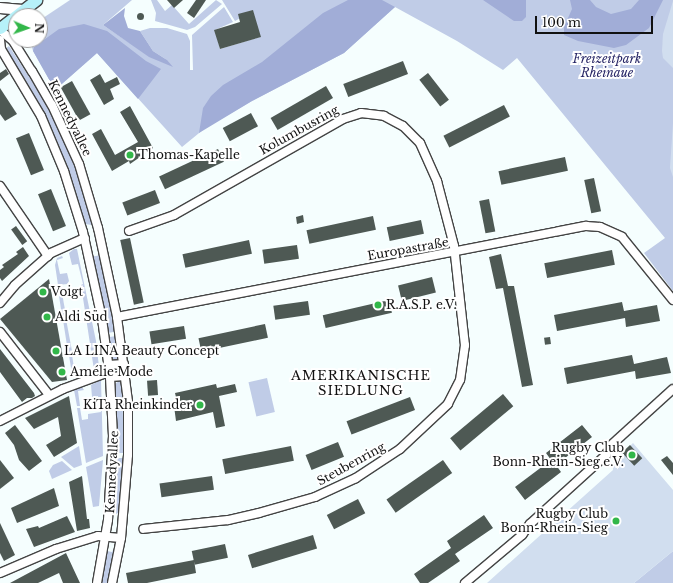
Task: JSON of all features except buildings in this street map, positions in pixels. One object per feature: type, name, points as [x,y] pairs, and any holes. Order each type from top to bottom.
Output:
[{"type":"main road","points":[[26,8],[36,0]]},
{"type":"main road","points":[[0,29],[8,22]]},
{"type":"street","name":"Kennedyallee","points":[[0,29],[13,41],[52,105],[79,164],[98,228],[117,317],[125,376],[128,455],[123,522],[112,583]]},
{"type":"street","name":"Kennedyallee","points":[[0,40],[1,49],[27,90],[51,138],[73,194],[85,238],[109,371],[113,436],[108,520],[97,583]]},
{"type":"street","name":"Kolumbusring","points":[[129,231],[174,215],[343,119],[369,113],[398,123],[420,143],[437,181],[454,252]]},
{"type":"street","points":[[0,186],[48,256]]},
{"type":"street","name":"Europastraße","points":[[117,317],[580,227],[600,227],[622,237],[630,244],[673,300]]},
{"type":"street","points":[[0,303],[15,285],[48,256],[85,238],[98,228]]},
{"type":"street","points":[[85,238],[101,242]]},
{"type":"street","name":"Steubenring","points":[[142,528],[228,520],[315,497],[386,460],[411,440],[448,404],[460,380],[465,345],[454,252]]},
{"type":"street","points":[[0,332],[49,395]]},
{"type":"street","points":[[0,421],[49,395],[124,364]]},
{"type":"street","points":[[109,371],[125,376]]},
{"type":"street","points":[[465,583],[522,535],[530,524],[545,513],[606,454],[609,447],[673,389]]},
{"type":"street","name":"Kennedyallee","points":[[108,520],[123,522]]},
{"type":"street","points":[[0,573],[56,549],[98,536],[121,538]]},
{"type":"green space","name":"Freizeitpark Rheinaue","points":[[70,0],[132,0],[103,25],[128,42],[167,60],[153,51],[140,31],[150,28],[167,28],[187,34],[190,41],[190,70],[193,70],[192,35],[224,7],[233,22],[215,30],[220,49],[260,37],[253,11],[235,21],[222,0],[673,0],[673,291],[644,253],[665,238],[517,58],[503,70],[457,41],[395,7],[344,53],[252,101],[204,129],[182,147],[97,53],[55,90],[32,48],[48,48],[48,15]]},
{"type":"green space","points":[[151,0],[157,0],[165,11],[172,5],[189,24],[216,0],[222,4],[195,27],[187,30],[155,21],[156,13]]},
{"type":"green space","points":[[8,47],[10,48],[52,112],[77,170],[92,225],[85,224],[57,141],[29,86],[5,49]]},
{"type":"green space","points":[[74,249],[77,249],[96,341],[99,367],[94,370],[81,285],[83,284],[78,264],[72,265],[69,253]]},
{"type":"green space","points":[[101,255],[116,332],[108,333],[93,257]]},
{"type":"green space","points":[[62,256],[63,258],[57,260],[60,274],[67,273],[69,281],[67,284],[58,285],[55,265],[57,258]]},
{"type":"green space","points":[[61,288],[66,315],[62,316],[58,289]]},
{"type":"green space","points":[[66,319],[72,351],[68,352],[63,320]]},
{"type":"green space","points":[[117,336],[119,360],[116,361],[112,358],[109,337]]},
{"type":"green space","points":[[69,355],[72,355],[75,375],[72,375]]},
{"type":"green space","points":[[267,378],[275,412],[256,416],[248,382]]},
{"type":"green space","points":[[101,380],[103,456],[86,463],[77,408],[80,408],[82,420],[88,419],[88,414],[101,412],[98,396],[92,397],[91,385]]},
{"type":"green space","points":[[119,381],[122,384],[124,453],[116,453],[115,384]]},
{"type":"green space","points":[[82,387],[84,390],[78,391],[80,406],[77,406],[74,390]]},
{"type":"green space","points":[[79,446],[82,465],[74,468],[61,457]]},
{"type":"green space","points":[[116,458],[124,458],[120,512],[116,514],[112,510]]},
{"type":"green space","points":[[103,460],[99,506],[93,507],[86,467]]},
{"type":"green space","points":[[62,461],[72,470],[52,479],[49,471],[53,465]]},
{"type":"green space","points":[[115,550],[109,583],[100,583],[107,551],[112,552]]},
{"type":"green space","points":[[673,551],[673,583],[634,583]]},
{"type":"shaded area","points":[[348,0],[382,0],[395,7],[344,53],[252,101],[199,133],[203,108],[211,96],[223,85],[262,62],[323,13]]},
{"type":"shaded area","points":[[483,0],[526,0],[526,17],[522,21],[514,21]]},
{"type":"shaded area","points":[[570,0],[590,0],[596,7],[611,14],[631,9],[639,0],[663,0],[649,28],[626,45],[614,48],[578,41],[564,35],[564,27],[572,9]]},
{"type":"shaded area","points":[[673,1],[673,68],[663,58],[662,51],[663,34]]},
{"type":"shaded area","points":[[125,8],[124,16],[128,28],[140,31],[153,51],[167,60],[173,67],[149,57],[103,25]]},
{"type":"shaded area","points":[[84,24],[107,31],[146,61],[161,69],[138,99],[97,53],[55,90],[33,51],[34,48],[48,48],[48,37],[59,29]]},
{"type":"shaded area","points":[[673,123],[673,177],[670,168]]},
{"type":"shaded area","name":"Rugby Club Bonn-Rhein-Sieg","points":[[633,443],[673,490],[673,551],[634,583],[487,583],[613,470],[613,463]]},
{"type":"place","name":"Thomas-Kapelle","points":[[130,155]]},
{"type":"place","name":"Voigt","points":[[43,292]]},
{"type":"place","name":"R.A.S.P. e.V.","points":[[378,305]]},
{"type":"place","name":"Aldi Süd","points":[[47,317]]},
{"type":"place","name":"LA LINA Beauty Concept","points":[[56,351]]},
{"type":"place","name":"Amélie Mode","points":[[62,372]]},
{"type":"place","name":"KiTa Rheinkinder","points":[[200,405]]},
{"type":"place","name":"Rugby Club Bonn-Rhein-Sieg e.V.","points":[[632,455]]},
{"type":"place","name":"Rugby Club Bonn-Rhein-Sieg","points":[[616,521]]},
{"type":"district","name":"AMERIKANISCHE SIEDLUNG","points":[[361,384]]}]
